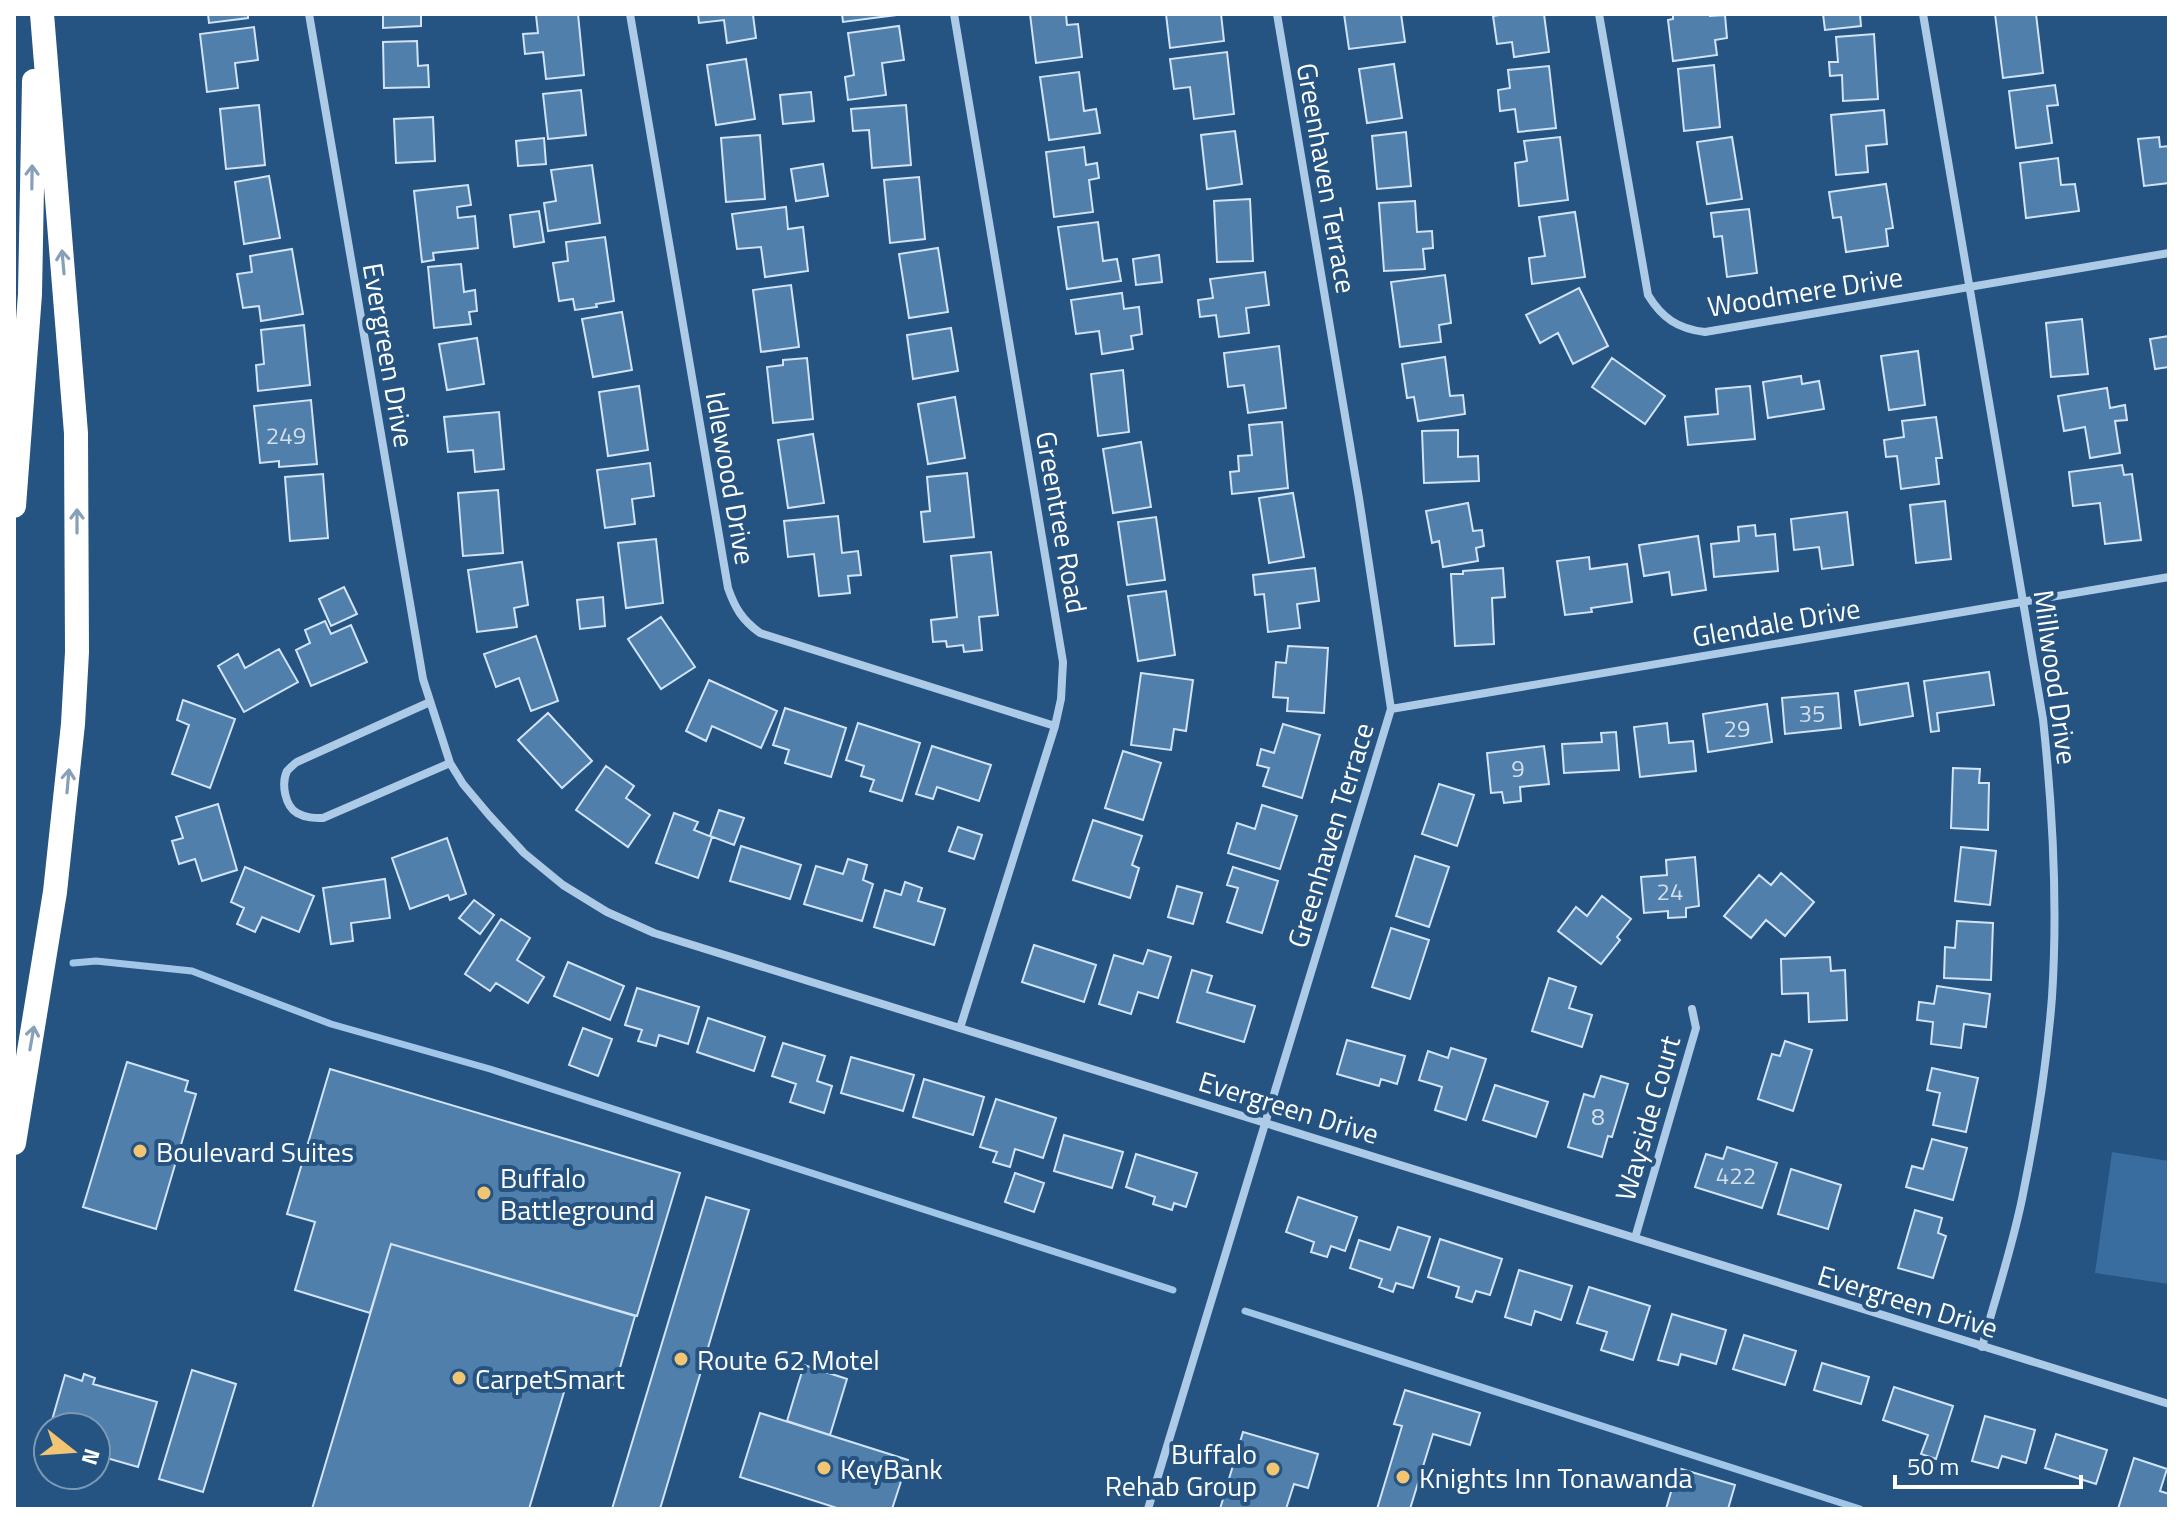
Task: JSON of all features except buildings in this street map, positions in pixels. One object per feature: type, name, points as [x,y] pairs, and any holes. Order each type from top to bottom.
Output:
[{"type":"highway","points":[[14,506],[30,294],[35,14]]},
{"type":"highway","points":[[14,1143],[55,892],[72,738],[77,652],[76,433],[42,14]]},
{"type":"street","name":"Evergreen Drive","points":[[309,14],[423,679],[450,763],[463,784],[524,853],[563,885],[607,912],[654,933],[2169,1404]]},
{"type":"street","name":"Idlewood Drive","points":[[630,14],[728,588],[734,607],[745,622],[760,633],[1055,726]]},
{"type":"street","name":"Greentree Road","points":[[954,14],[1063,662],[1061,699],[1055,726],[960,1028]]},
{"type":"street","name":"Greenhaven Terrace","points":[[1148,1509],[1391,709],[1359,498],[1277,14]]},
{"type":"street","name":"Woodmere Drive","points":[[1599,14],[1648,295],[1658,311],[1688,330],[1705,332],[2169,253]]},
{"type":"street","name":"Millwood Drive","points":[[1923,14],[2043,719],[2051,796],[2054,872],[2052,985],[2041,1095],[2024,1191],[1982,1347]]},
{"type":"street","name":"Glendale Drive","points":[[1391,709],[2169,577]]},
{"type":"street","points":[[430,702],[297,762],[287,771],[284,786],[287,802],[295,812],[310,818],[323,818],[450,763]]},
{"type":"street","name":"Wayside Court","points":[[1635,1238],[1696,1028],[1692,1009]]},
{"type":"shaded area","points":[[2112,1152],[2169,1161],[2169,1284],[2095,1273]]},
{"type":"waterway","points":[[73,963],[96,961],[192,971],[331,1024],[490,1069],[1173,1290]]},
{"type":"waterway","points":[[1245,1311],[1860,1509]]},
{"type":"place","name":"Boulevard Suites","points":[[140,1151]]},
{"type":"place","name":"Buffalo Battleground","points":[[484,1193]]},
{"type":"place","name":"Route 62 Motel","points":[[681,1359]]},
{"type":"place","name":"CarpetSmart","points":[[459,1378]]},
{"type":"place","name":"KeyBank","points":[[824,1468]]},
{"type":"place","name":"Buffalo Rehab Group","points":[[1273,1469]]},
{"type":"place","name":"Knights Inn Tonawanda","points":[[1403,1477]]}]
